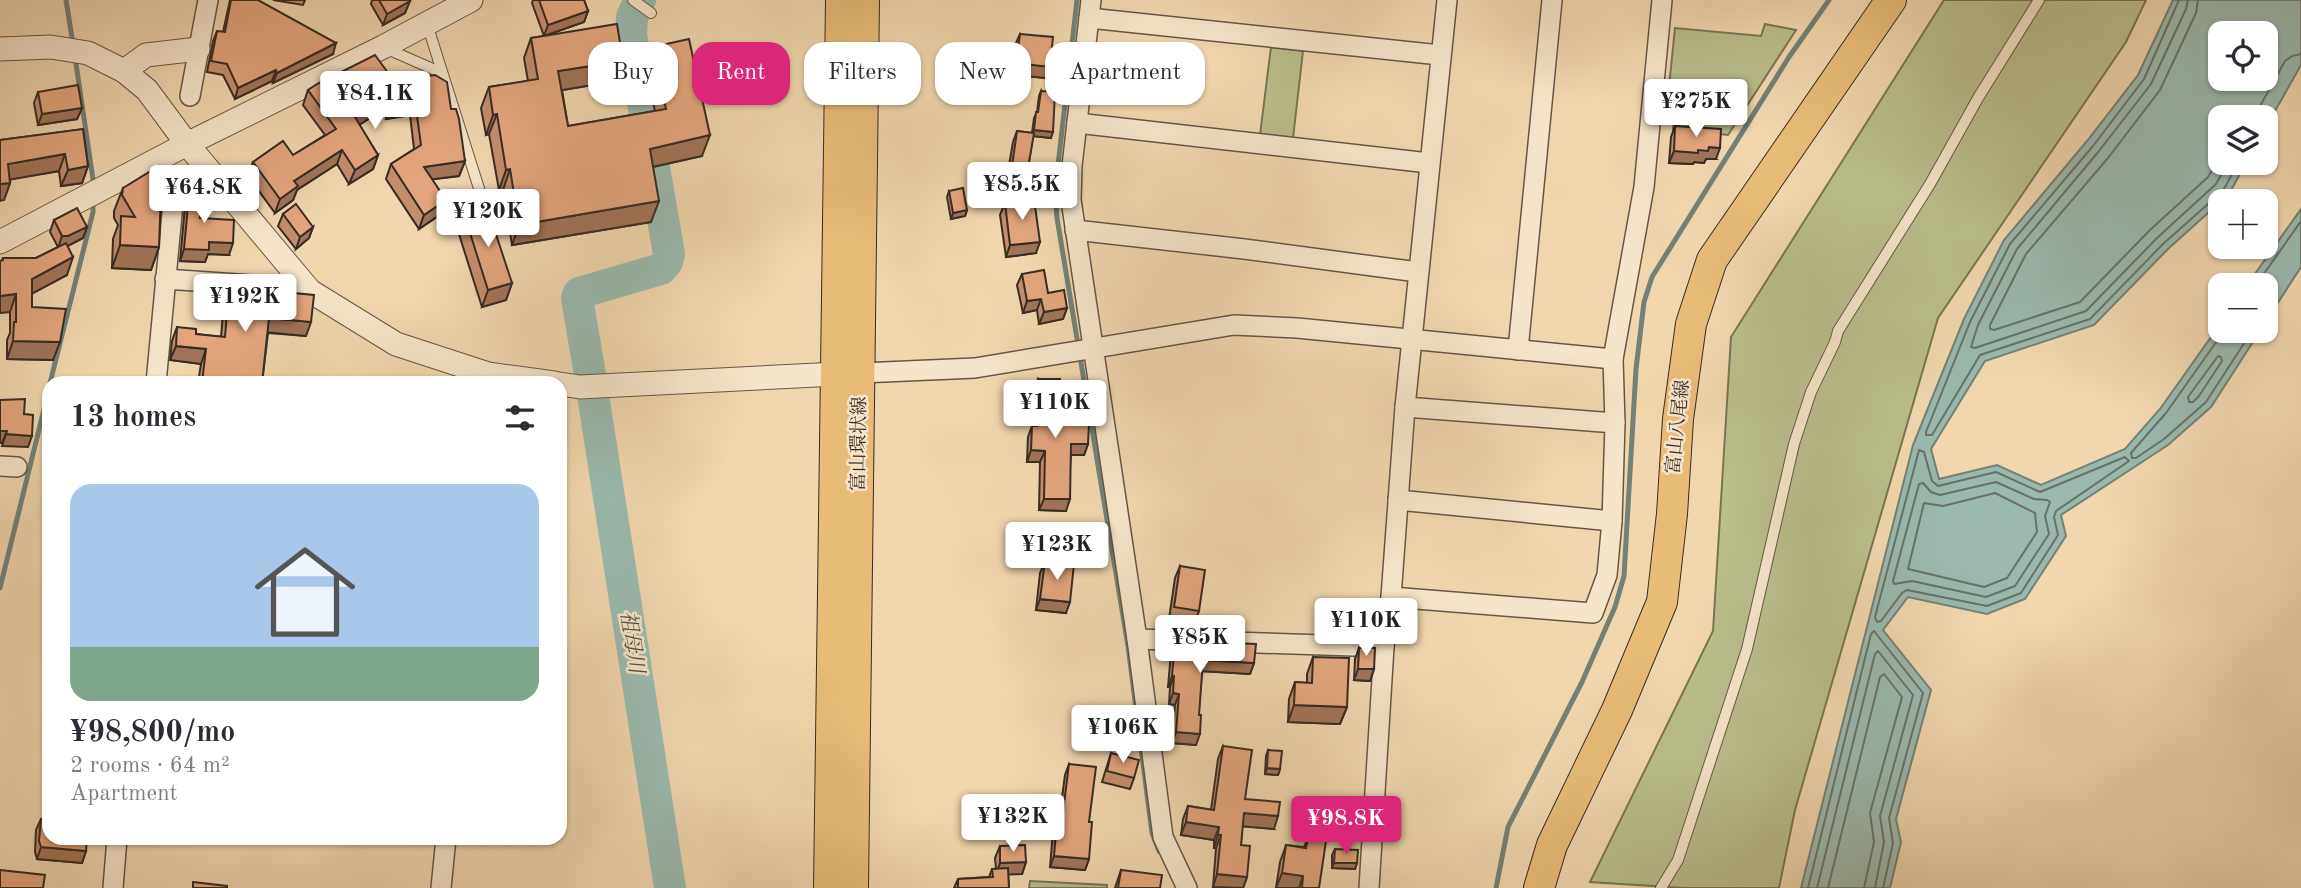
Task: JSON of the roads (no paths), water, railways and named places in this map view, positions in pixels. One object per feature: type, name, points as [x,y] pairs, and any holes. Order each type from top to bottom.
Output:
[{"type":"main road","name":"富山環状線","points":[[841,0],[849,374],[853,888]]},
{"type":"main road","name":"富山環状線","points":[[829,888],[864,0]]},
{"type":"main road","name":"富山八尾線","points":[[1539,888],[1552,845],[1617,710],[1662,602],[1672,514],[1678,419],[1691,324],[1712,260],[1891,0]]},
{"type":"street","points":[[190,96],[208,0]]},
{"type":"street","points":[[0,242],[187,144],[427,24],[445,6],[471,0]]},
{"type":"street","points":[[1369,888],[1384,647],[1391,597],[1405,407],[1447,0]]},
{"type":"street","points":[[1518,350],[1552,0]]},
{"type":"street","points":[[1391,597],[1593,613],[1607,575],[1612,521],[1615,423],[1613,359],[1644,187],[1662,0]]},
{"type":"street","points":[[1187,888],[1163,837],[1137,639],[1071,200],[1071,177],[1090,9],[1440,55]]},
{"type":"street","points":[[0,49],[51,47],[88,53],[124,71],[148,90],[187,144],[310,291],[396,344],[480,376]]},
{"type":"street","points":[[124,71],[146,55],[198,49]]},
{"type":"street","points":[[1077,123],[1429,163]]},
{"type":"street","points":[[157,376],[174,193]]},
{"type":"street","points":[[1075,230],[1418,272]]},
{"type":"street","points":[[165,279],[280,288],[296,275]]},
{"type":"street","points":[[567,385],[580,387],[975,368],[1234,326],[1297,328],[1613,359]]},
{"type":"street","points":[[1405,407],[1615,423]]},
{"type":"street","points":[[1398,500],[1612,521]]},
{"type":"street","points":[[1137,639],[1384,647]]},
{"type":"street","points":[[113,888],[116,845]]},
{"type":"street","points":[[441,888],[445,845]]},
{"type":"street","points":[[1534,888],[1552,845]]},
{"type":"lane","points":[[633,0],[652,13]]},
{"type":"lane","points":[[1661,888],[1678,860],[1747,649],[1794,444],[1814,385],[1838,331],[1930,184],[1978,98],[2039,0]]},
{"type":"lane","points":[[427,24],[491,225]]},
{"type":"lane","points":[[383,47],[442,73]]},
{"type":"water","points":[[2173,0],[2301,0],[2301,65],[2278,106],[2208,105],[2208,175],[2239,175],[2232,189],[2208,189],[2208,213],[2168,249],[2094,325],[1985,361],[1931,449],[1939,479],[1997,465],[2041,485],[2125,449],[2160,409],[2208,341],[2252,343],[2211,407],[2168,445],[2061,515],[2066,536],[2025,599],[1987,614],[1908,597],[1883,630],[1931,690],[1896,819],[1901,842],[1890,888],[1801,888],[1913,445],[1964,319],[2004,240],[2138,75]]},
{"type":"water","points":[[2301,209],[2301,267],[2278,302],[2278,273],[2256,273],[2265,259],[2278,259],[2278,241]]},
{"type":"waterway","points":[[66,0],[73,44]]},
{"type":"waterway","name":"祖母川","points":[[590,375],[577,298],[579,293],[661,269],[669,254],[631,34],[632,17],[640,0]]},
{"type":"waterway","points":[[1077,0],[1055,191],[1057,218],[1128,646],[1152,833],[1159,851]]},
{"type":"waterway","points":[[1496,888],[1508,827],[1582,682],[1615,607],[1624,576],[1636,369],[1644,302],[1652,277],[1789,57],[1829,0]]},
{"type":"waterway","points":[[75,57],[94,186]]},
{"type":"waterway","points":[[52,376],[93,212],[93,199]]},
{"type":"waterway","name":"祖母川","points":[[593,395],[670,888]]},
{"type":"waterway","points":[[0,588],[42,417]]}]
